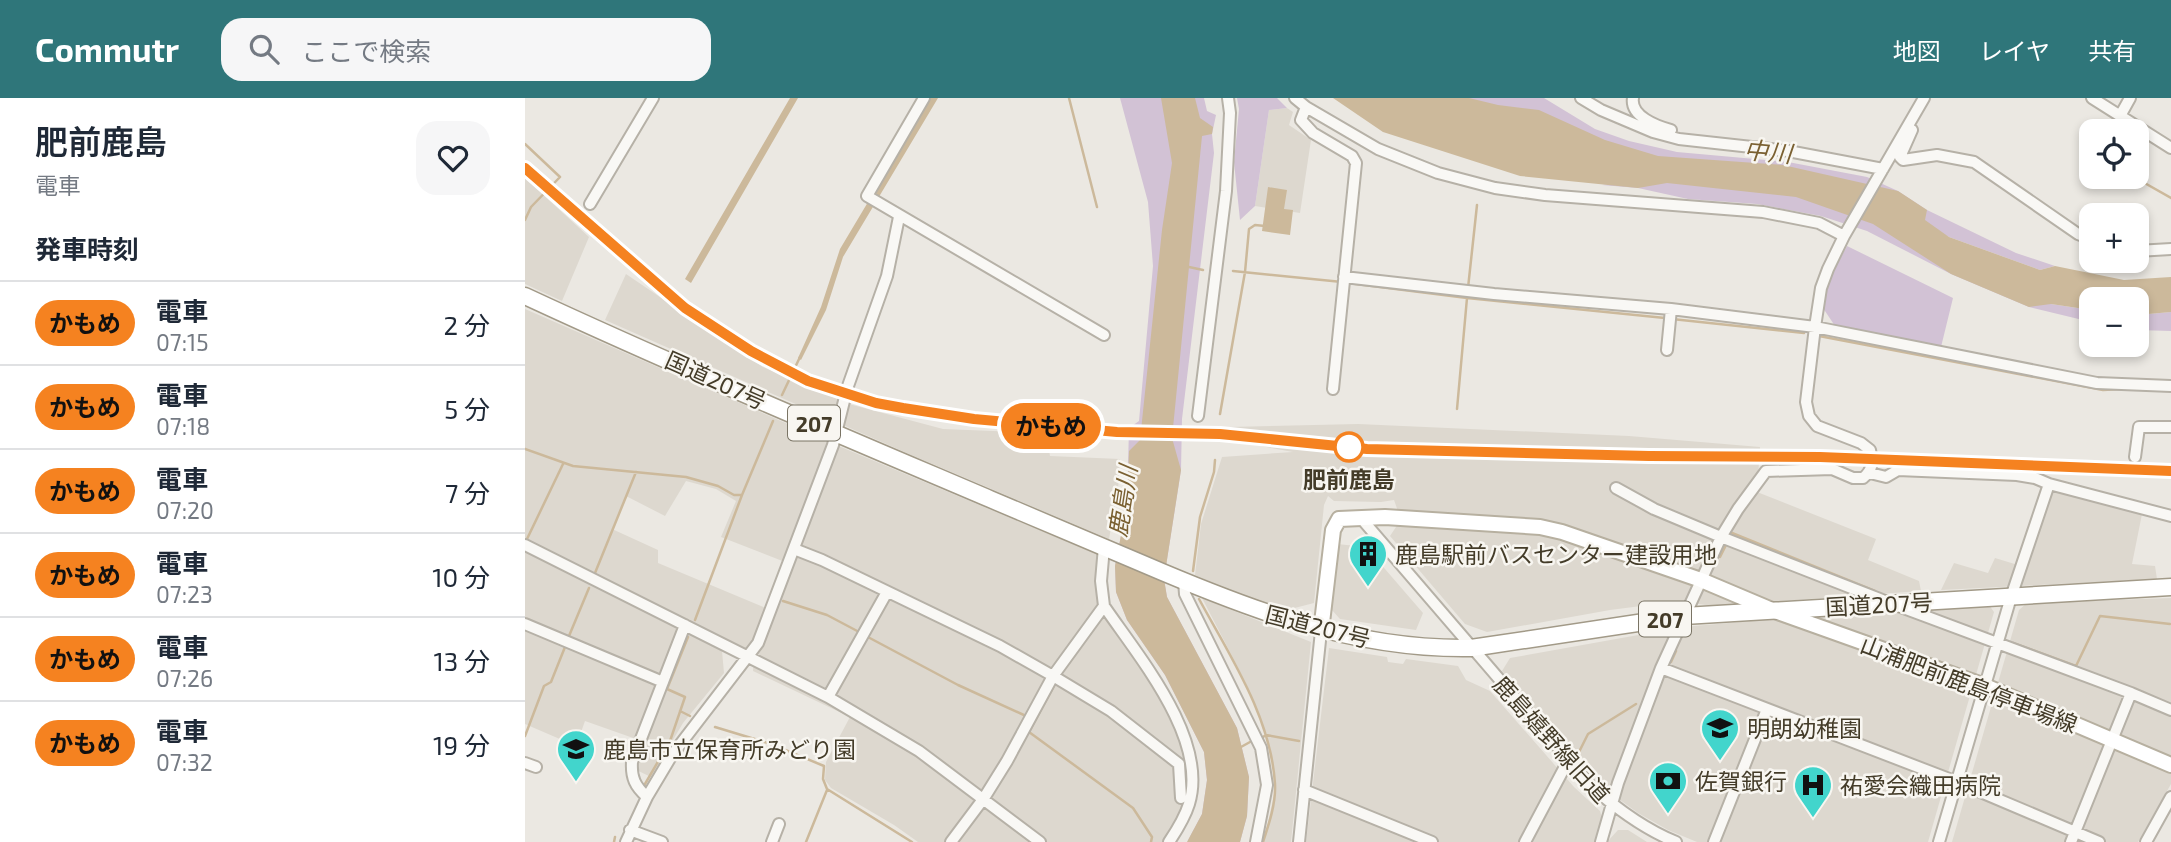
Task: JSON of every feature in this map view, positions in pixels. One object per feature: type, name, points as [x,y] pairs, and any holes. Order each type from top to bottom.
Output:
[{"type":"highway","name":"国道207号","points":[[525,296],[835,433],[1178,579],[1247,607],[1321,631],[1415,646],[1471,648],[1684,616],[2171,587]]},
{"type":"main road","name":"山浦肥前鹿島停車場線","points":[[1360,517],[1540,527],[1562,532],[1701,580],[1772,610],[1985,686],[2171,765]]},
{"type":"main road","points":[[1321,631],[1333,530],[1339,519],[1360,517]]},
{"type":"street","points":[[590,204],[653,98]]},
{"type":"street","points":[[924,98],[867,196],[1104,335]]},
{"type":"street","points":[[1198,416],[1226,191],[1230,113],[1228,98]]},
{"type":"street","points":[[1295,98],[1378,149],[1438,173],[1495,188],[1545,195],[1763,212],[1819,223],[1846,233]]},
{"type":"street","points":[[1581,98],[1601,110],[1653,132],[1679,139],[1788,151],[1881,172]]},
{"type":"street","points":[[1633,98],[1635,113],[1662,128],[1689,135],[1696,140]]},
{"type":"street","points":[[2092,98],[2171,148]]},
{"type":"street","points":[[2120,116],[2130,98]]},
{"type":"street","points":[[1601,842],[1618,783],[1661,668],[1721,537],[1738,509],[1766,471],[1832,469],[1853,478],[1863,478],[1870,472],[1873,464],[1870,450],[1861,443],[1817,426],[1809,416],[1806,402],[1815,327],[1821,288],[1846,233],[1921,99]]},
{"type":"street","points":[[1306,107],[1301,120],[1313,133],[1352,156],[1356,163],[1333,389]]},
{"type":"street","points":[[1911,121],[1913,128],[1900,157],[1903,160],[1937,155],[1974,162],[2079,234]]},
{"type":"street","points":[[848,386],[887,276],[899,217]]},
{"type":"street","points":[[2149,250],[2171,249]]},
{"type":"street","points":[[1344,277],[1494,294],[1671,309],[1815,327],[2097,383],[2171,386]]},
{"type":"street","points":[[1667,350],[1671,309]]},
{"type":"street","points":[[626,842],[647,797],[695,724],[758,643],[833,445],[844,401]]},
{"type":"street","points":[[2135,457],[2139,427],[2171,427]]},
{"type":"street","points":[[1870,472],[1886,477],[1898,470],[2017,475],[2171,516]]},
{"type":"street","points":[[1939,842],[2011,597],[2049,484]]},
{"type":"street","points":[[1616,488],[1654,509],[1721,537],[1997,644],[2131,692],[2171,710]]},
{"type":"street","name":"鹿島嬉野線旧道","points":[[1360,517],[1568,761],[1613,806],[1676,842]]},
{"type":"street","points":[[526,547],[828,697],[919,751],[984,798],[1033,840]]},
{"type":"street","points":[[1104,547],[1101,581],[1104,606],[1162,691],[1184,736],[1190,758],[1192,782],[1189,803],[1169,842]]},
{"type":"street","points":[[793,549],[822,560],[1000,646],[1111,712],[1179,764],[1181,797]]},
{"type":"street","points":[[1178,579],[1261,748],[1267,785],[1256,842]]},
{"type":"street","points":[[828,697],[887,592]]},
{"type":"street","points":[[951,842],[984,798],[1007,761],[1053,676],[1104,606]]},
{"type":"street","points":[[525,624],[663,682]]},
{"type":"street","points":[[647,797],[636,787],[631,772],[632,762],[685,625]]},
{"type":"street","points":[[1301,841],[1321,631]]},
{"type":"street","points":[[1661,668],[1957,782],[2073,837],[2099,842]]},
{"type":"street","points":[[2073,837],[2131,692]]},
{"type":"street","points":[[1714,842],[1767,709]]},
{"type":"street","points":[[1525,842],[1568,761]]},
{"type":"street","points":[[1304,790],[1432,842]]},
{"type":"street","points":[[2146,842],[2171,797]]},
{"type":"street","points":[[772,842],[779,824]]},
{"type":"street","points":[[630,830],[662,842]]},
{"type":"shaded area","points":[[790,98],[798,98],[691,283],[685,279]]},
{"type":"shaded area","points":[[930,98],[938,98],[843,257],[826,310],[801,360],[798,358],[821,307],[840,249]]},
{"type":"shaded area","points":[[1120,98],[1171,98],[1179,166],[1129,544],[1226,785],[1187,842],[1202,814],[1207,780],[1204,752],[1165,675],[1127,620],[1116,592],[1115,566],[1127,505],[1129,428],[1139,421],[1153,266],[1148,202]]},
{"type":"shaded area","points":[[1161,98],[1195,98],[1200,118],[1213,127],[1212,134],[1202,136],[1172,438],[1181,470],[1164,579],[1167,597],[1237,728],[1249,777],[1247,816],[1240,842],[1187,842],[1202,814],[1207,780],[1204,752],[1165,675],[1127,620],[1116,592],[1115,566],[1127,505],[1129,451],[1140,440],[1162,230],[1172,163]]},
{"type":"shaded area","points":[[1188,98],[1204,98],[1207,111],[1216,115],[1212,134],[1214,153],[1182,419],[1181,470],[1164,579],[1167,597],[1237,728],[1249,777],[1247,816],[1240,842],[1237,815],[1157,619]]},
{"type":"shaded area","points":[[1237,98],[1277,98],[1287,108],[1269,110],[1255,206],[1240,220],[1234,162],[1239,109]]},
{"type":"shaded area","points":[[1333,98],[1469,98],[1539,110],[1605,140],[1658,156],[1783,165],[1898,191],[1927,210],[1925,220],[1949,237],[2040,270],[2055,266],[2124,280],[2171,277],[2171,312],[2149,314],[2149,287],[2079,287],[2079,308],[2051,304],[2029,307],[1951,274],[1873,224],[1796,197],[1667,183],[1638,188],[1520,176],[1383,132]]},
{"type":"shaded area","points":[[1393,98],[1544,98],[1595,129],[1629,141],[1677,152],[1788,162],[1867,177],[1898,191],[1927,210],[2016,253],[2055,266],[2040,270],[1949,237],[1903,214],[1656,165]]},
{"type":"shaded area","points":[[1287,108],[1293,112],[1289,125],[1311,140],[1300,213],[1255,206],[1269,110]]},
{"type":"shaded area","points":[[1663,177],[1790,185],[2051,304],[2079,308],[2079,319],[2029,307],[1951,274],[1867,231],[1821,216],[1757,204],[1688,199],[1638,188],[1602,185]]},
{"type":"shaded area","points":[[525,178],[589,237],[562,301],[525,284]]},
{"type":"shaded area","points":[[1268,187],[1287,190],[1284,209],[1293,210],[1290,235],[1262,231]]},
{"type":"shaded area","points":[[1847,246],[1953,298],[1941,347],[1835,326],[1823,308],[1829,280]]},
{"type":"shaded area","points":[[626,274],[763,367],[849,404],[943,429],[1046,433],[1050,456],[1120,459],[1118,490],[1109,539],[605,320]]},
{"type":"shaded area","points":[[525,309],[829,442],[1106,558],[1104,581],[1107,605],[1181,726],[1186,768],[1181,812],[1168,842],[918,842],[831,788],[825,780],[826,762],[850,717],[753,671],[755,644],[749,650],[732,643],[722,651],[724,673],[683,723],[651,777],[626,765],[636,739],[585,721],[576,746],[525,724]],"holes":[[[686,481],[716,489],[736,501],[721,537],[785,562],[768,609],[658,563],[658,550],[612,529],[626,496],[665,516]]]},
{"type":"shaded area","points":[[2171,312],[2171,331],[2149,330],[2149,314]]},
{"type":"shaded area","points":[[1358,424],[1629,436],[1760,447],[1757,492],[1876,539],[1868,560],[1919,581],[1921,591],[1712,606],[1680,601],[1610,610],[1487,632],[1465,624],[1390,536],[1398,524],[1399,514],[1394,500],[1334,501],[1328,496],[1324,505],[1314,603],[1279,612],[1195,575],[1201,524],[1222,457],[1293,452],[1228,440],[1229,427]]},
{"type":"shaded area","points":[[2044,488],[2142,514],[2132,564],[2155,566],[2157,579],[1941,590],[1954,563],[1988,573],[1995,558],[2018,565]]},
{"type":"shaded area","points":[[1337,544],[1366,547],[1423,613],[1416,630],[1340,619],[1331,609]]},
{"type":"shaded area","points":[[1202,598],[1311,642],[1291,842],[1261,842],[1276,785],[1267,735],[1245,681]]},
{"type":"shaded area","points":[[2171,598],[2171,784],[2138,842],[1952,842],[2019,610],[2027,603]]},
{"type":"shaded area","points":[[1989,605],[1994,612],[1928,842],[1697,842],[1638,813],[1601,786],[1502,671],[1510,658],[1683,627],[1818,615]]},
{"type":"shaded area","points":[[1329,648],[1387,657],[1388,662],[1403,664],[1406,659],[1458,666],[1466,680],[1490,691],[1574,787],[1600,811],[1602,818],[1596,842],[1306,842]]},
{"type":"shaded area","points":[[1618,830],[1628,830],[1647,842],[1607,842]]},
{"type":"waterway","points":[[1069,98],[1097,207]]},
{"type":"waterway","points":[[525,144],[560,177],[531,207],[525,220]]},
{"type":"waterway","points":[[2149,186],[2171,198]]},
{"type":"waterway","points":[[1468,288],[1477,205]]},
{"type":"waterway","points":[[1220,414],[1245,272],[1249,229],[1255,225],[1265,226]]},
{"type":"waterway","points":[[1189,267],[1203,270]]},
{"type":"waterway","points":[[1233,271],[1342,282]]},
{"type":"waterway","points":[[1348,283],[1665,318]]},
{"type":"waterway","points":[[1457,409],[1467,298]]},
{"type":"waterway","points":[[1672,319],[1804,333]]},
{"type":"waterway","points":[[1819,336],[2103,390],[2122,389]]},
{"type":"waterway","points":[[782,395],[800,357]]},
{"type":"waterway","points":[[695,620],[773,421]]},
{"type":"waterway","points":[[525,449],[573,466],[686,477],[718,486],[734,495],[742,495]]},
{"type":"waterway","points":[[1193,571],[1200,517],[1215,460]]},
{"type":"waterway","points":[[527,539],[563,464]]},
{"type":"waterway","points":[[595,573],[636,472]]},
{"type":"waterway","points":[[1732,533],[1875,591]]},
{"type":"waterway","points":[[1720,557],[1726,545]]},
{"type":"waterway","points":[[569,636],[589,588]]},
{"type":"waterway","points":[[1199,599],[1236,665],[1266,735],[1272,759],[1275,791],[1272,813],[1263,842]]},
{"type":"waterway","points":[[783,601],[827,615],[861,633]]},
{"type":"waterway","points":[[2013,643],[2076,666],[2100,616],[2170,624]]},
{"type":"waterway","points":[[866,636],[958,685],[1026,716]]},
{"type":"waterway","points":[[645,784],[670,741],[685,697],[667,689],[688,637]]},
{"type":"waterway","points":[[525,736],[544,686],[551,682],[565,647]]},
{"type":"waterway","points":[[1671,662],[1676,651]]},
{"type":"waterway","points":[[1055,684],[1029,732],[1133,808],[1152,837],[1151,842]]},
{"type":"waterway","points":[[1579,752],[1588,734],[1636,704]]},
{"type":"waterway","points":[[680,711],[690,716]]},
{"type":"waterway","points":[[715,727],[771,744],[824,766],[823,779],[827,789],[912,842]]},
{"type":"waterway","points":[[1263,737],[1266,735],[1299,741]]},
{"type":"waterway","points":[[1241,747],[1250,742]]},
{"type":"waterway","points":[[806,842],[827,790]]},
{"type":"waterway","points":[[614,842],[615,837]]},
{"type":"railway","points":[[525,168],[685,308],[751,351],[808,381],[876,403],[903,408],[974,419],[1117,432],[1220,434],[1367,448],[1649,456],[1820,457],[2171,471]]},
{"type":"train","name":"かもめ","points":[[525,168],[685,308],[751,351],[808,381],[847,395],[903,408],[974,419],[1117,432],[1220,434],[1367,449],[1820,457],[2171,471]]},
{"type":"place","name":"肥前鹿島","points":[[1349,447]]},
{"type":"place","name":"鹿島駅前バスセンター建設用地","points":[[1368,588]]},
{"type":"place","name":"明朗幼稚園","points":[[1720,762]]},
{"type":"place","name":"鹿島市立保育所みどり園","points":[[576,783]]},
{"type":"place","name":"佐賀銀行","points":[[1668,815]]},
{"type":"place","name":"祐愛会織田病院","points":[[1813,819]]},
{"type":"water label","name":"中川","points":[[1768,151]]},
{"type":"water label","name":"鹿島川","points":[[1122,501]]}]
